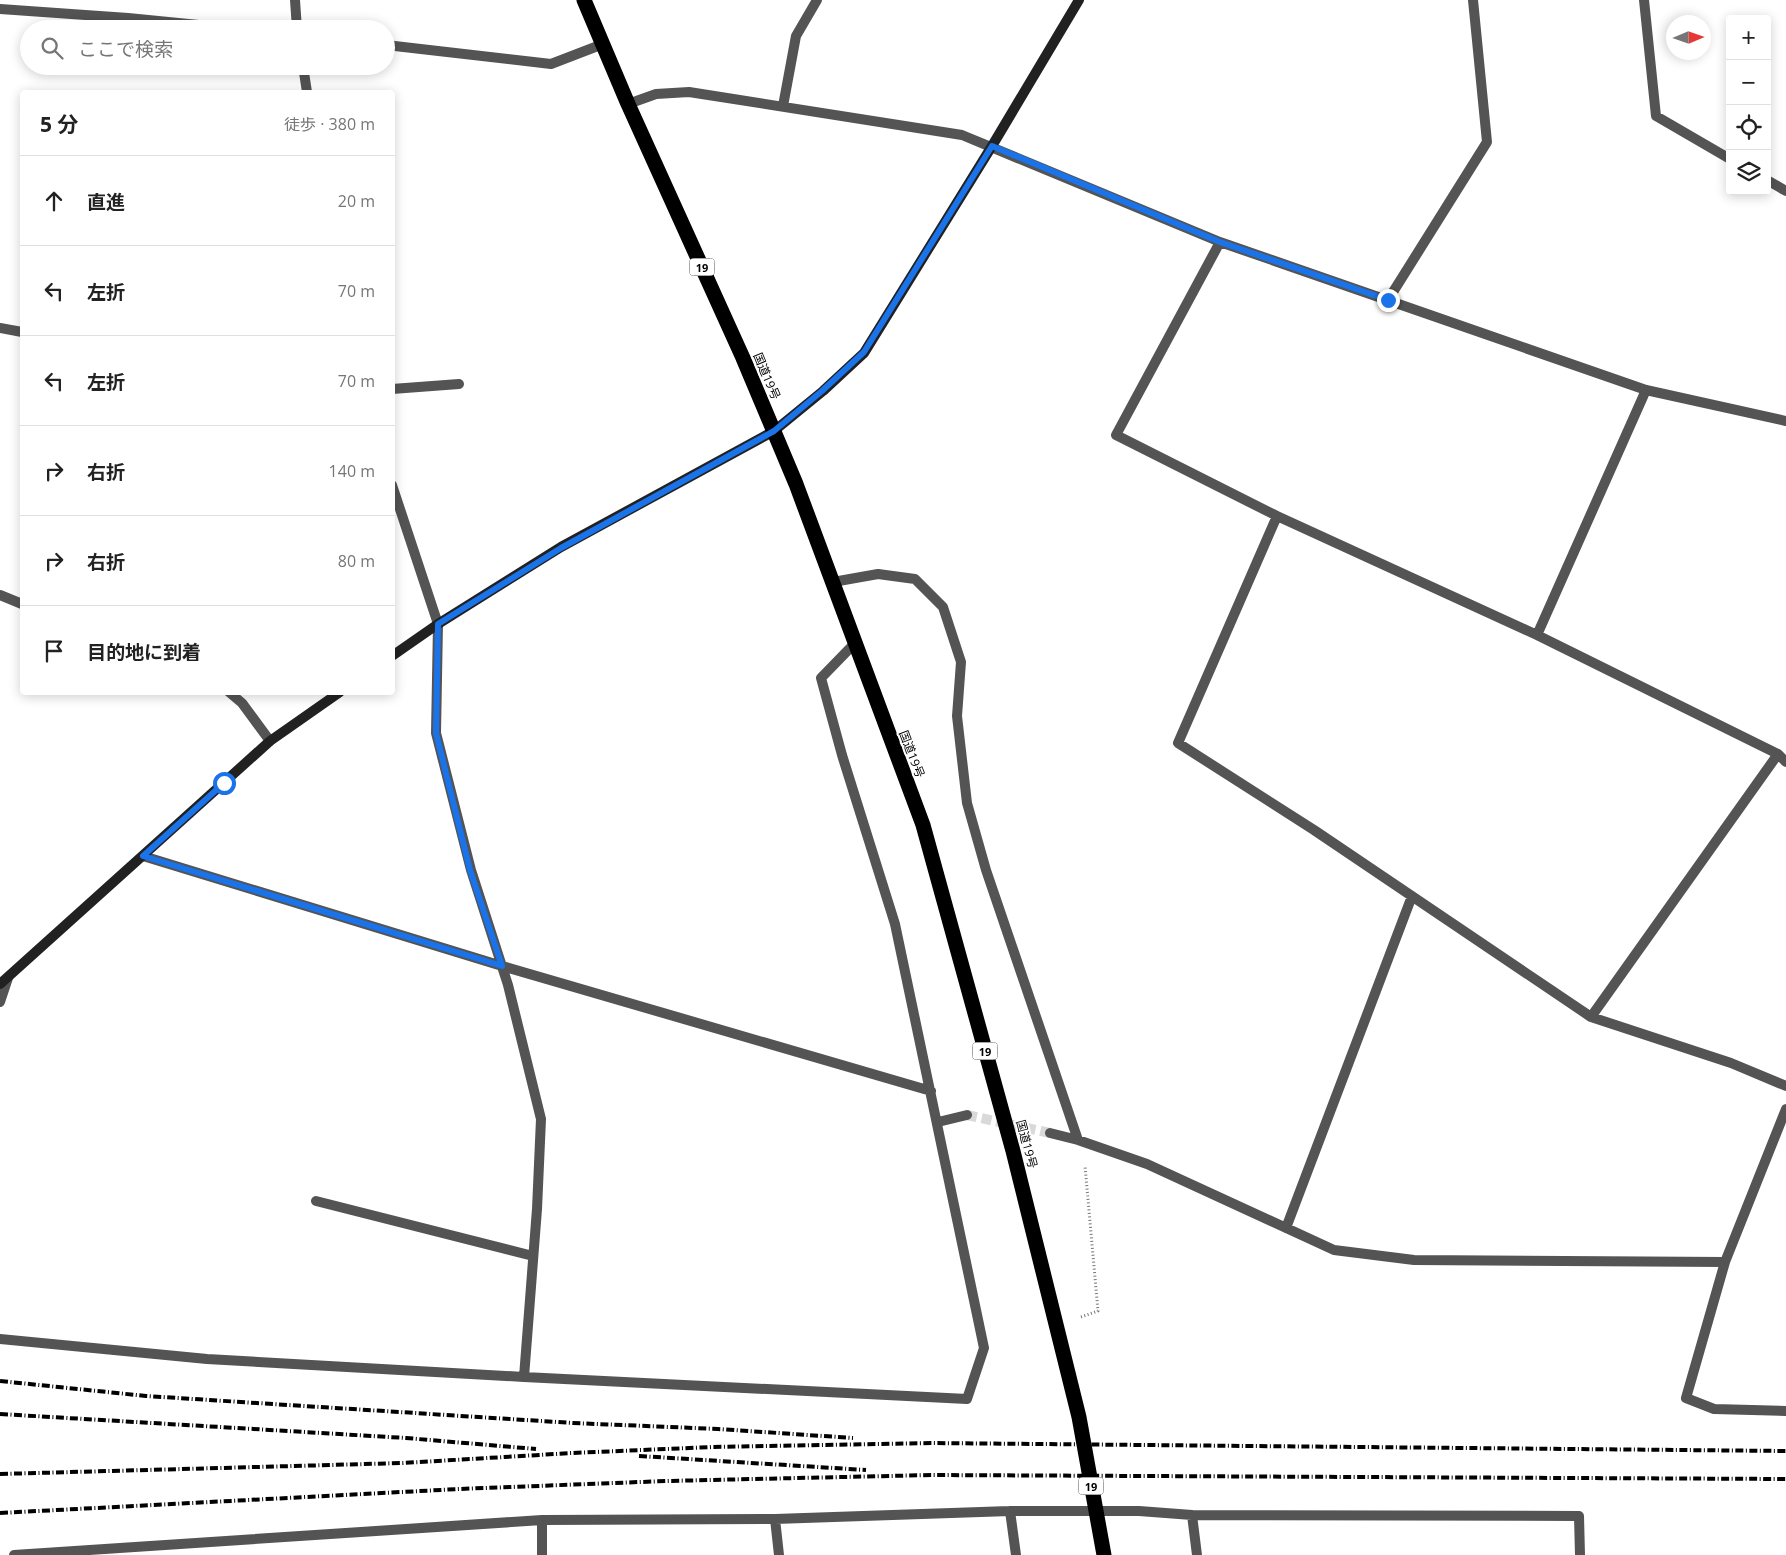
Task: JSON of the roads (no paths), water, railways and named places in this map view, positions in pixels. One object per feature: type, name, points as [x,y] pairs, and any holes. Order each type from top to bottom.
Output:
[{"type":"highway","name":"国道19号","points":[[584,0],[628,104],[743,358],[796,484],[923,825],[1013,1151],[1078,1417],[1104,1555]]},
{"type":"street","points":[[295,0],[296,20]]},
{"type":"street","points":[[783,106],[796,36],[817,0]]},
{"type":"street","points":[[395,654],[438,624],[561,548],[774,431],[822,391],[864,352],[992,146],[1079,0]]},
{"type":"street","points":[[1388,300],[1487,142],[1473,0]]},
{"type":"street","points":[[1644,0],[1656,116],[1726,157]]},
{"type":"street","points":[[0,9],[148,20]]},
{"type":"street","points":[[395,46],[551,64],[603,44]]},
{"type":"street","points":[[305,75],[308,90]]},
{"type":"street","points":[[628,104],[656,94],[689,92],[962,135],[1220,242],[1646,390],[1786,421]]},
{"type":"street","points":[[1771,182],[1786,191]]},
{"type":"street","points":[[1220,242],[1116,435],[1277,516],[1537,635],[1778,754],[1786,762]]},
{"type":"street","points":[[0,328],[20,332]]},
{"type":"street","points":[[395,389],[459,384]]},
{"type":"street","points":[[1537,635],[1646,390]]},
{"type":"street","points":[[395,494],[438,624],[436,733],[470,870],[502,966],[541,1118],[524,1377]]},
{"type":"street","points":[[1277,516],[1178,743],[1314,830],[1591,1017],[1731,1063],[1786,1086]]},
{"type":"street","points":[[833,582],[878,574],[915,578],[943,607],[961,662],[957,716],[967,803],[986,870],[1078,1140]]},
{"type":"street","points":[[0,595],[20,603]]},
{"type":"street","points":[[0,1339],[207,1359],[967,1399],[984,1348],[895,924],[842,756],[822,678],[855,642]]},
{"type":"street","points":[[233,695],[242,703],[270,742]]},
{"type":"street","points":[[0,1002],[2,979],[270,742],[336,695]]},
{"type":"street","points":[[1591,1017],[1778,754]]},
{"type":"street","points":[[143,856],[502,966],[931,1091]]},
{"type":"street","points":[[1286,1228],[1412,896]]},
{"type":"street","points":[[1786,1109],[1725,1262],[1686,1398],[1714,1409],[1786,1411]]},
{"type":"street","points":[[938,1122],[967,1114]]},
{"type":"street","points":[[1050,1133],[1078,1140],[1147,1164],[1334,1250],[1414,1260],[1725,1262]]},
{"type":"street","points":[[316,1201],[533,1256]]},
{"type":"street","points":[[14,1555],[542,1520],[775,1519],[1010,1512],[1139,1511],[1192,1514],[1579,1516],[1580,1555]]},
{"type":"street","points":[[1010,1512],[1016,1555]]},
{"type":"street","points":[[1192,1514],[1197,1555]]},
{"type":"street","points":[[775,1519],[779,1555]]},
{"type":"street","points":[[542,1520],[542,1555]]},
{"type":"tunnel","points":[[967,1115],[1050,1133]]},
{"type":"railway","points":[[0,1381],[146,1396],[573,1423],[718,1429],[853,1438]]},
{"type":"railway","points":[[0,1414],[406,1438],[536,1449]]},
{"type":"railway","points":[[0,1474],[403,1463],[713,1447],[931,1443],[1786,1451]]},
{"type":"railway","points":[[639,1456],[866,1470]]},
{"type":"railway","points":[[0,1513],[459,1489],[666,1481],[932,1475],[1786,1479]]}]
